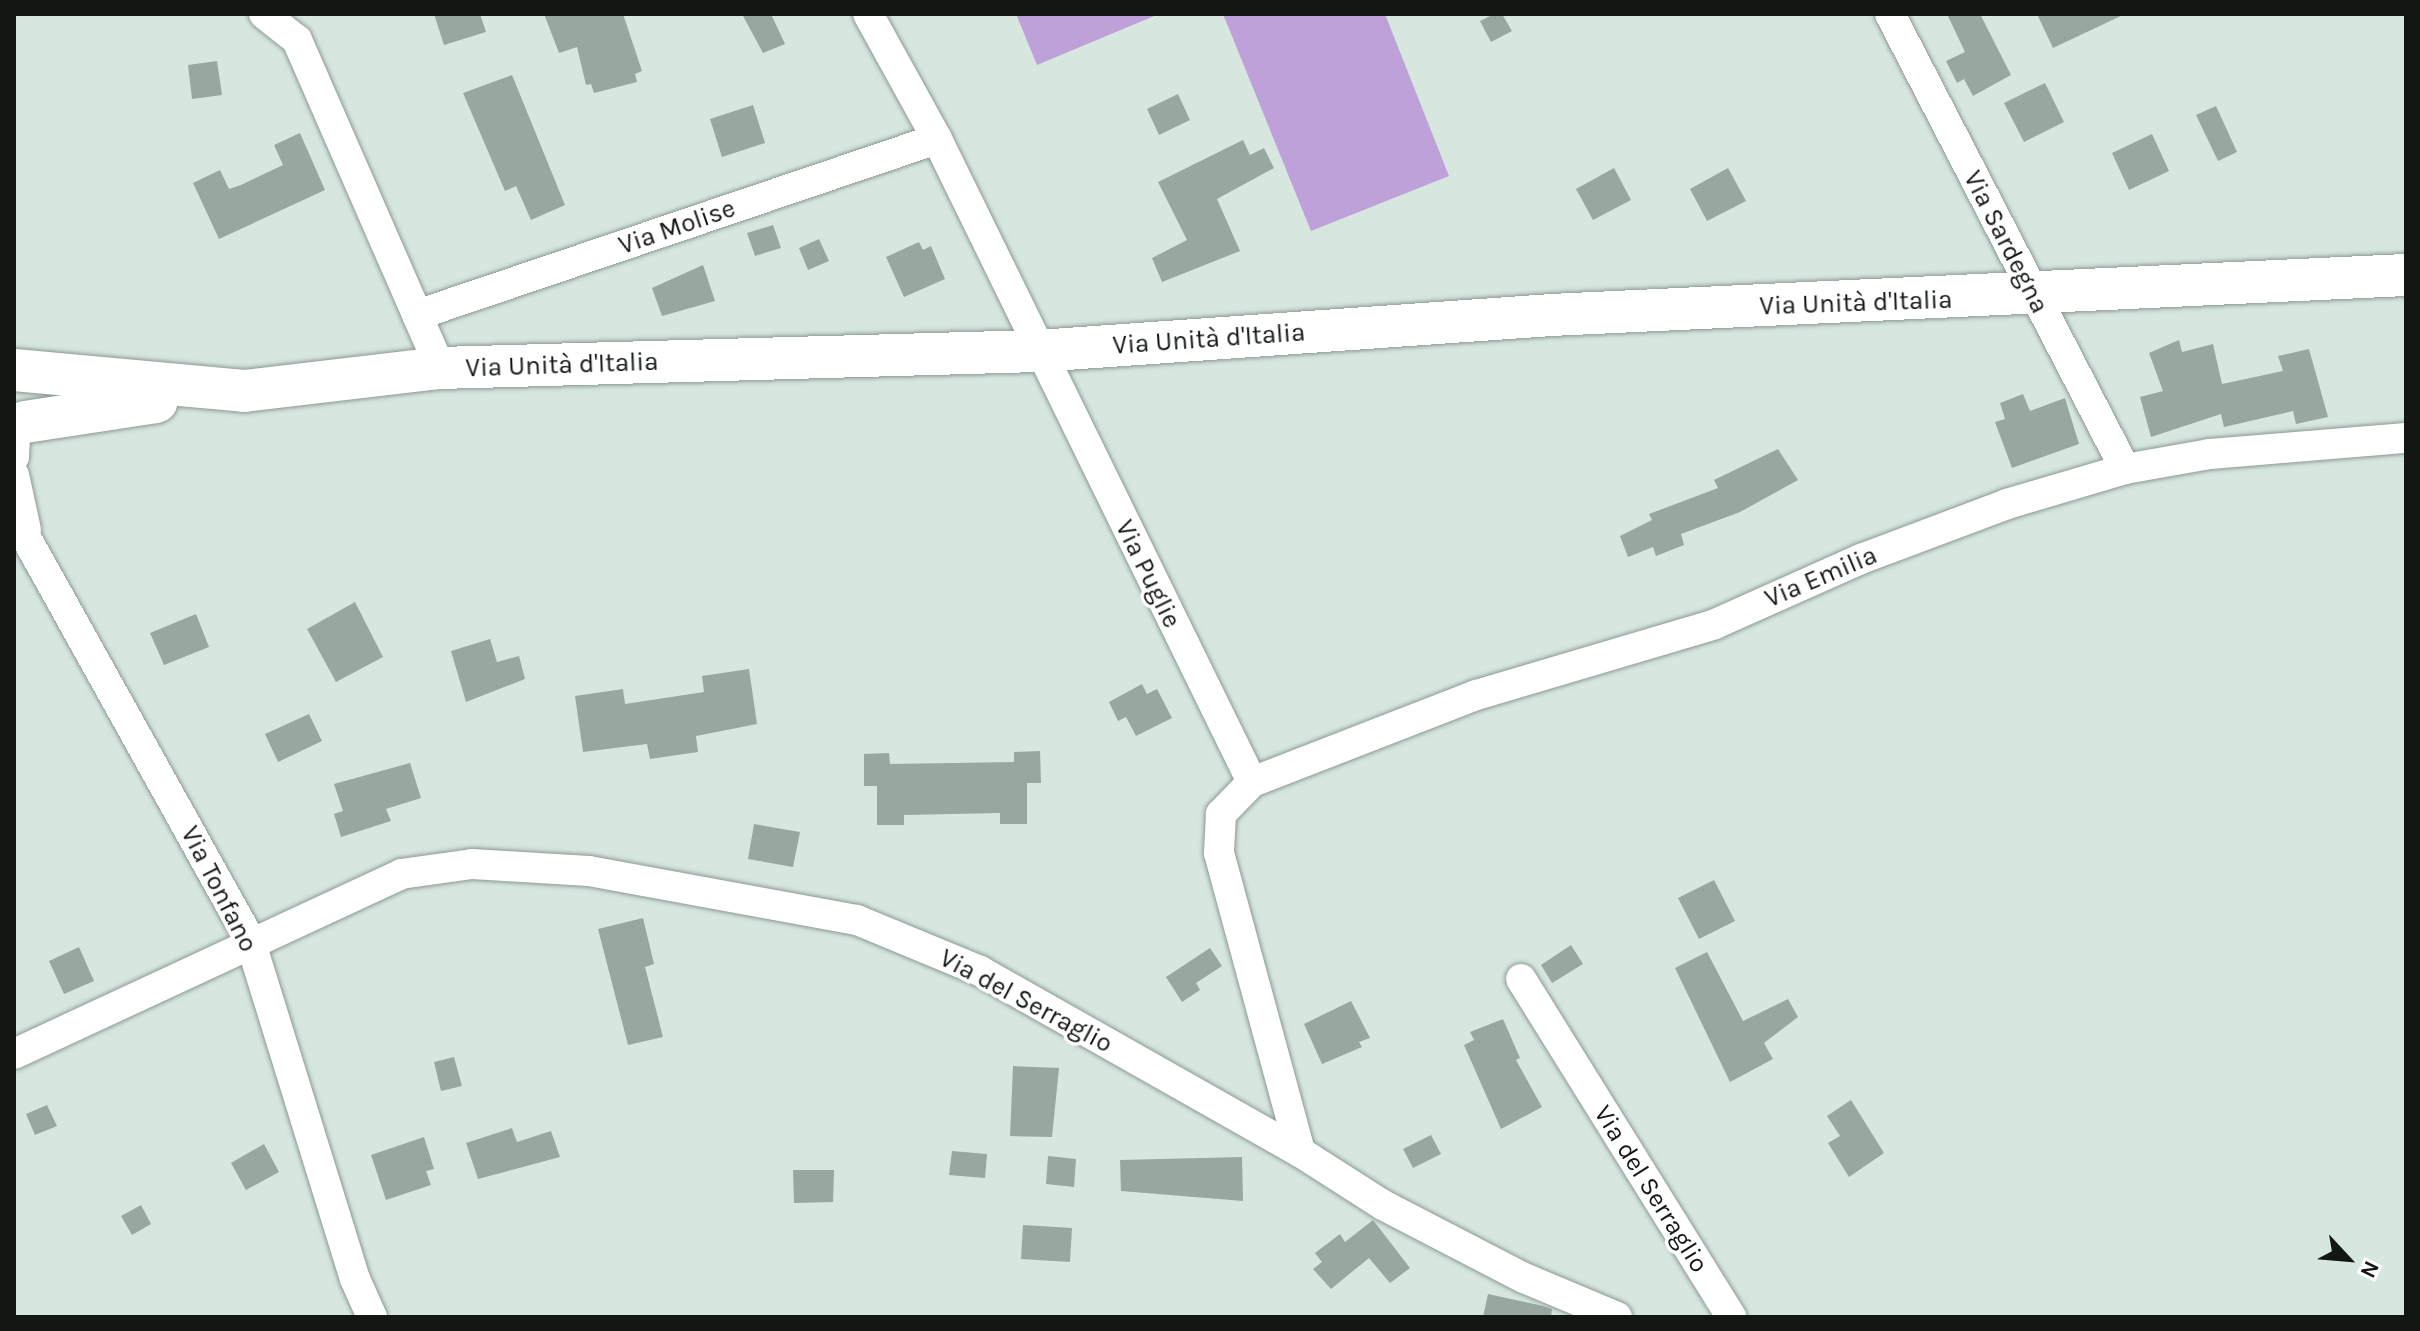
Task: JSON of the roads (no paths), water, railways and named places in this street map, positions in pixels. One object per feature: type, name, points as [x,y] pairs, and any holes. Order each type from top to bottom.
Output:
[{"type":"main road","name":"Via Unità d'Italia","points":[[14,370],[244,391],[440,368],[1038,351],[1551,315],[2032,296],[2406,275]]},
{"type":"main road","points":[[14,370],[28,400],[17,440],[244,391]]},
{"type":"street","points":[[264,14],[297,40],[440,368]]},
{"type":"street","name":"Via Puglie","points":[[868,14],[937,139],[1038,351],[1252,782]]},
{"type":"street","name":"Via Sardegna","points":[[1890,14],[2032,296],[2125,469]]},
{"type":"street","name":"Via Molise","points":[[417,315],[937,139]]},
{"type":"street","name":"Via Emilia","points":[[1252,782],[1476,695],[1715,624],[1861,559],[2007,504],[2125,469],[2210,454],[2406,438]]},
{"type":"street","name":"Via Tonfano","points":[[14,475],[20,523],[250,940],[355,1279],[372,1317]]},
{"type":"street","points":[[1252,782],[1221,814],[1219,853],[1300,1152]]},
{"type":"street","name":"Via del Serraglio","points":[[14,1054],[250,940],[401,874],[472,864],[589,871],[857,920],[980,971],[1300,1152],[1383,1205],[1524,1278],[1617,1317]]},
{"type":"street","name":"Via del Serraglio","points":[[1521,979],[1731,1317]]}]
